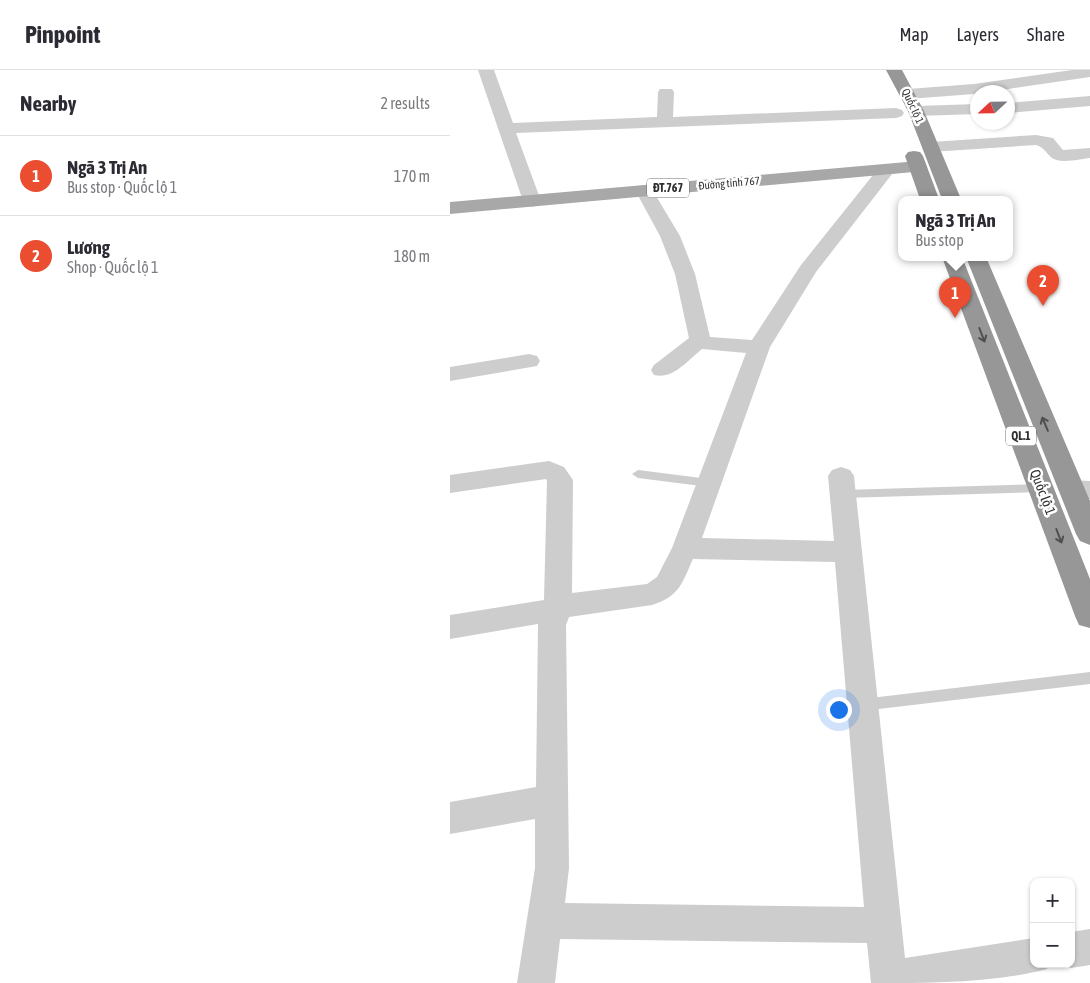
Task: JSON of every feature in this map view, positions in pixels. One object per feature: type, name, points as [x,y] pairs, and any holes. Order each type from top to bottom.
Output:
[{"type":"highway","name":"Quốc lộ 1","points":[[887,74],[908,94],[951,196]]},
{"type":"highway","name":"Quốc lộ 1","points":[[887,74],[896,113],[929,196]]},
{"type":"highway","points":[[918,167],[938,166]]},
{"type":"highway","name":"Quốc lộ 1","points":[[954,261],[1090,616]]},
{"type":"highway","name":"Quốc lộ 1","points":[[978,261],[1081,489],[1090,534]]},
{"type":"main road","name":"Đường tỉnh 767","points":[[450,208],[918,167]]},
{"type":"street","points":[[486,70],[532,201]]},
{"type":"street","points":[[908,94],[974,88],[1090,72]]},
{"type":"street","points":[[665,122],[666,92]]},
{"type":"street","points":[[1015,107],[1090,101]]},
{"type":"street","points":[[916,111],[970,109]]},
{"type":"street","points":[[507,128],[896,113]]},
{"type":"street","points":[[930,147],[1036,140],[1047,142],[1059,155],[1090,153]]},
{"type":"street","points":[[450,627],[558,609],[573,604],[652,594],[667,585],[685,548],[759,346],[808,269],[887,169]]},
{"type":"street","points":[[644,190],[670,236],[684,274],[700,340],[704,343],[759,346]]},
{"type":"street","points":[[662,370],[700,340]]},
{"type":"street","points":[[450,374],[529,360]]},
{"type":"street","points":[[450,484],[549,470],[555,473],[560,480],[558,609],[552,625],[552,868],[536,983]]},
{"type":"street","points":[[842,485],[883,925],[890,981],[1030,957]]},
{"type":"street","points":[[685,548],[849,552]]},
{"type":"street","points":[[450,818],[553,800]]},
{"type":"street","points":[[545,921],[883,925]]},
{"type":"street","points":[[1075,949],[1090,947]]},
{"type":"lane","points":[[638,474],[709,483]]},
{"type":"lane","points":[[842,485],[1041,488]]},
{"type":"lane","points":[[862,705],[1090,678]]},
{"type":"place","name":"Lương","points":[[1043,306]]},
{"type":"place","name":"Ngã 3 Trị An","points":[[955,318]]}]
